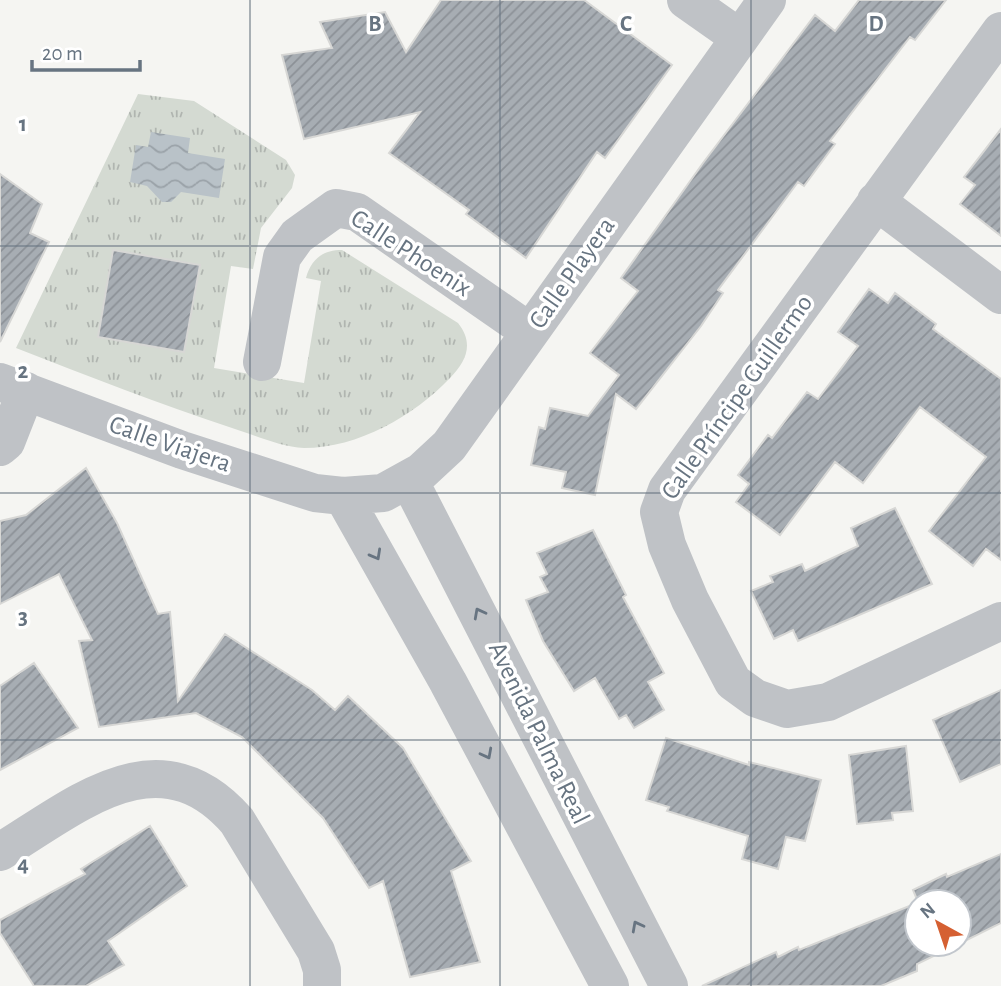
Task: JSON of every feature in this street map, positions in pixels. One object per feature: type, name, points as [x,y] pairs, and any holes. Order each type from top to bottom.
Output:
[{"type":"street","points":[[686,0],[740,38]]},
{"type":"street","name":"Calle Playera","points":[[343,496],[383,493],[421,472],[449,446],[767,0]]},
{"type":"street","name":"Calle Príncipe Guillermo","points":[[1001,31],[667,490],[659,512],[667,545],[690,600],[733,682],[755,698],[787,709],[828,702],[1001,621]]},
{"type":"street","points":[[876,201],[1001,295]]},
{"type":"street","name":"Calle Phoenix","points":[[262,362],[282,257],[297,236],[336,208],[357,212],[530,332]]},
{"type":"street","points":[[0,447],[6,442],[13,386]]},
{"type":"street","name":"Calle Viajera","points":[[13,386],[196,454],[315,493],[343,496]]},
{"type":"street","name":"Avenida Palma Real","points":[[409,480],[669,986]]},
{"type":"street","name":"Avenida Palma Real","points":[[343,496],[448,682],[610,986]]},
{"type":"street","points":[[0,852],[103,789],[148,778],[194,787],[224,806],[237,821],[316,951],[322,970],[322,986]]},
{"type":"green space","points":[[138,94],[194,101],[286,160],[295,175],[292,188],[261,228],[253,269],[231,266],[214,368],[304,383],[321,281],[306,278],[319,257],[342,250],[458,323],[467,345],[464,358],[456,372],[420,405],[384,427],[345,442],[304,448],[277,443],[205,419],[16,348]]},
{"type":"water","points":[[151,132],[190,138],[188,153],[225,159],[219,198],[181,192],[171,202],[162,202],[147,186],[130,182],[136,145],[148,147]]},
{"type":"building","points":[[441,0],[584,0],[672,65],[605,158],[597,152],[526,258],[466,214],[469,210],[389,153],[420,112],[304,139],[282,55],[332,48],[320,22],[385,12],[406,52]]},
{"type":"building","points":[[859,0],[946,0],[915,40],[910,37],[830,141],[835,144],[804,186],[798,182],[718,290],[723,293],[701,326],[636,409],[616,394],[595,495],[562,488],[566,472],[531,465],[539,427],[545,429],[550,408],[588,416],[619,375],[590,353],[638,291],[621,278],[703,163],[815,15],[835,31]]},
{"type":"building","points":[[1001,129],[1001,236],[960,204],[975,185],[964,177]]},
{"type":"building","points":[[0,174],[42,204],[30,233],[49,242],[0,342]]},
{"type":"building","points":[[113,250],[200,265],[184,352],[98,337]]},
{"type":"building","points":[[869,289],[888,303],[895,293],[936,324],[933,329],[1001,379],[1001,560],[986,549],[973,566],[929,531],[986,457],[920,407],[863,483],[835,462],[780,535],[736,502],[749,484],[738,475],[768,435],[772,438],[807,392],[818,399],[858,346],[838,332]]},
{"type":"building","points":[[86,468],[117,523],[158,614],[170,612],[178,701],[225,634],[312,690],[335,710],[348,696],[403,748],[471,861],[451,871],[480,962],[410,977],[383,881],[369,888],[323,818],[242,737],[196,713],[99,727],[79,641],[92,640],[59,574],[0,604],[0,521],[26,515]]},
{"type":"building","points":[[895,508],[932,584],[798,641],[793,630],[774,639],[751,591],[773,582],[770,576],[802,564],[805,571],[858,546],[851,528]]},
{"type":"building","points":[[593,530],[626,595],[623,597],[664,673],[648,682],[664,710],[634,728],[626,715],[619,719],[595,678],[574,691],[543,641],[526,600],[548,592],[540,577],[547,574],[537,553]]},
{"type":"building","points":[[34,663],[78,728],[0,770],[0,686]]},
{"type":"building","points":[[1001,690],[1001,764],[960,782],[933,720]]},
{"type":"building","points":[[666,738],[749,765],[749,762],[821,780],[805,841],[786,837],[778,869],[742,859],[748,836],[667,811],[669,807],[646,800]]},
{"type":"building","points":[[906,746],[913,811],[892,813],[893,820],[857,824],[849,755]]},
{"type":"building","points":[[150,826],[187,886],[108,941],[124,965],[86,986],[34,986],[0,933],[0,920],[85,874],[81,869]]},
{"type":"building","points":[[1001,854],[1001,923],[973,937],[973,888],[917,888],[946,874],[947,877]]},
{"type":"building","points":[[903,909],[903,958],[929,958],[917,964],[917,971],[881,986],[702,986],[776,952],[778,957],[798,947],[799,950]]}]
